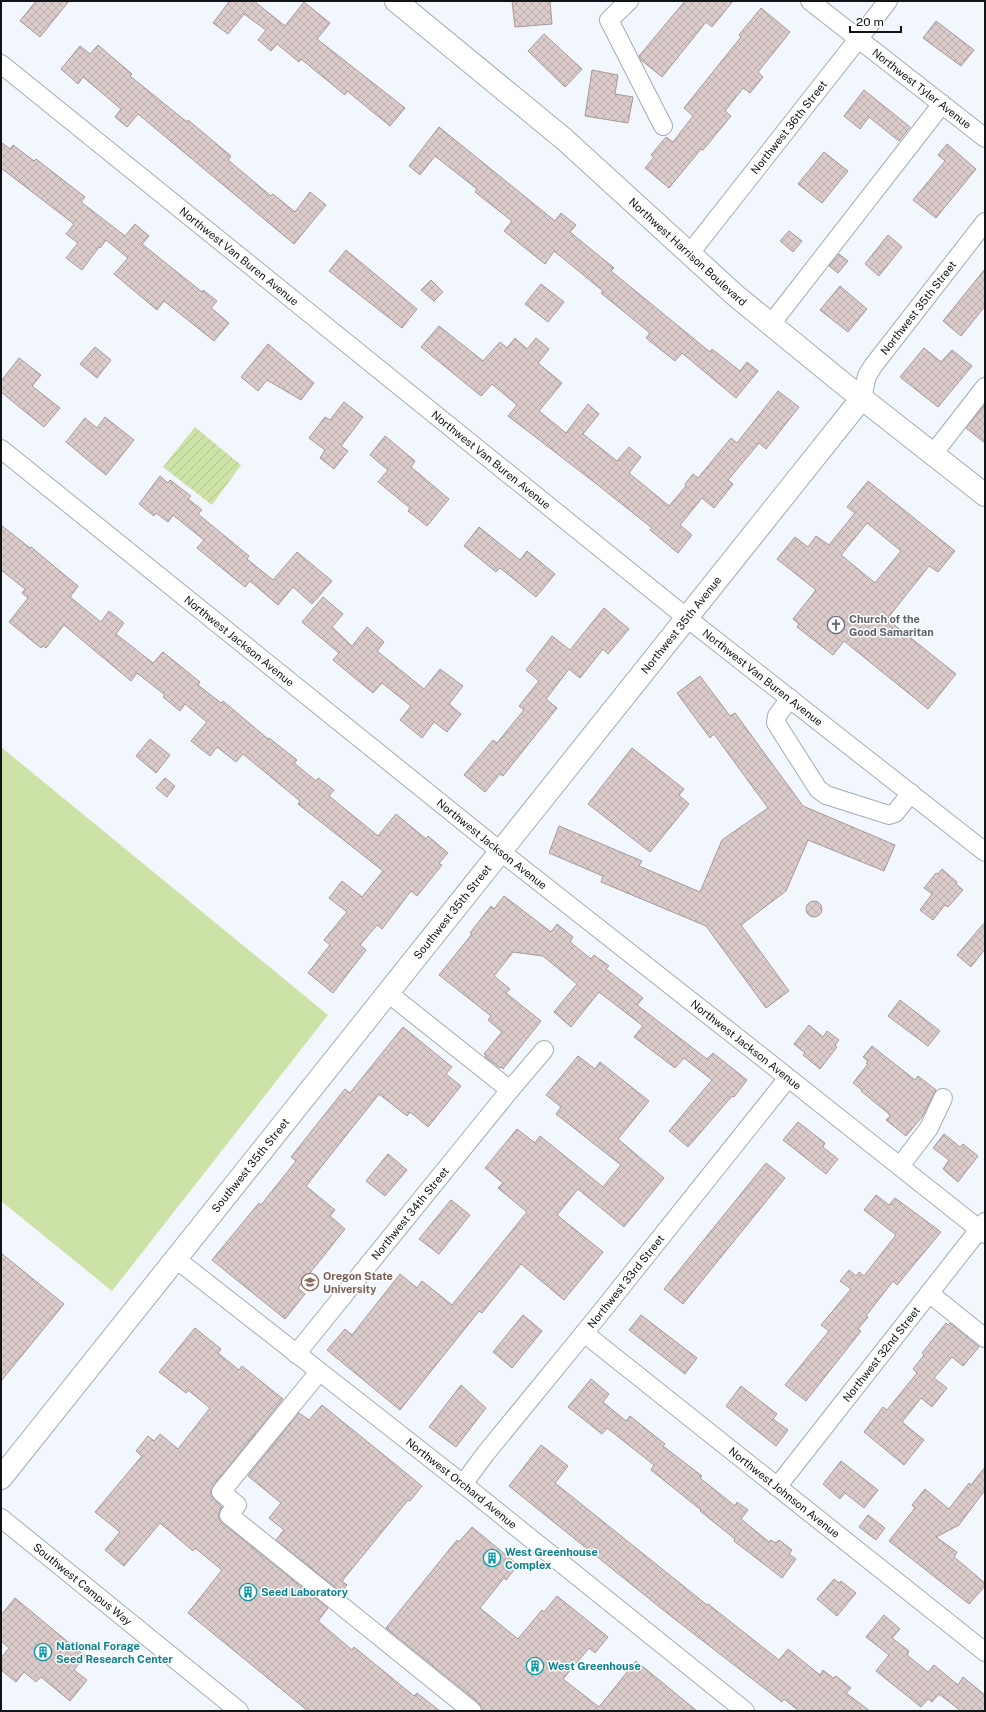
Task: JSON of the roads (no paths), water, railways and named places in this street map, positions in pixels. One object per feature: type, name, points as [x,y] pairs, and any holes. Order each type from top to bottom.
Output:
[{"type":"main road","name":"Northwest Harrison Boulevard","points":[[396,1],[564,139],[736,296],[985,495]]},
{"type":"main road","name":"Northwest 35th Avenue","points":[[500,852],[862,398]]},
{"type":"main road","name":"Southwest 35th Street","points":[[1,1478],[500,852]]},
{"type":"street","points":[[629,1],[609,20],[663,126]]},
{"type":"street","name":"Northwest Tyler Avenue","points":[[810,1],[985,138]]},
{"type":"street","name":"Northwest 36th Street","points":[[690,253],[888,1]]},
{"type":"street","name":"Northwest Van Buren Avenue","points":[[1,64],[687,618],[985,852]]},
{"type":"street","points":[[771,324],[942,104]]},
{"type":"street","name":"Northwest 35th Street","points":[[862,398],[867,376],[873,366],[985,222]]},
{"type":"street","points":[[933,454],[985,387]]},
{"type":"street","name":"Northwest Jackson Avenue","points":[[1,449],[500,852],[900,1166],[983,1229]]},
{"type":"street","points":[[790,698],[777,716],[776,723],[818,788],[826,795],[889,815],[895,813],[911,793]]},
{"type":"street","points":[[388,993],[510,1090]]},
{"type":"street","name":"Northwest 34th Street","points":[[296,1354],[544,1050]]},
{"type":"street","name":"Northwest 33rd Street","points":[[463,1484],[486,1453],[788,1078]]},
{"type":"street","points":[[900,1166],[928,1128],[943,1098]]},
{"type":"street","name":"Northwest 32nd Street","points":[[777,1487],[929,1293],[983,1229]]},
{"type":"street","name":"Northwest Orchard Avenue","points":[[176,1259],[463,1484],[746,1711]]},
{"type":"street","points":[[929,1293],[985,1338]]},
{"type":"street","name":"Northwest Johnson Avenue","points":[[584,1333],[985,1652]]},
{"type":"street","points":[[319,1372],[221,1492],[237,1505],[229,1515],[472,1711]]},
{"type":"street","name":"Southwest Campus Way","points":[[1,1518],[239,1711]]},
{"type":"place","name":"Church of the Good Samaritan","points":[[836,625]]},
{"type":"place","name":"Oregon State University","points":[[310,1282]]},
{"type":"place","name":"West Greenhouse Complex","points":[[492,1558]]},
{"type":"place","name":"Seed Laboratory","points":[[248,1592]]},
{"type":"place","name":"National Forage Seed Research Center","points":[[43,1652]]},
{"type":"place","name":"West Greenhouse","points":[[535,1666]]}]
